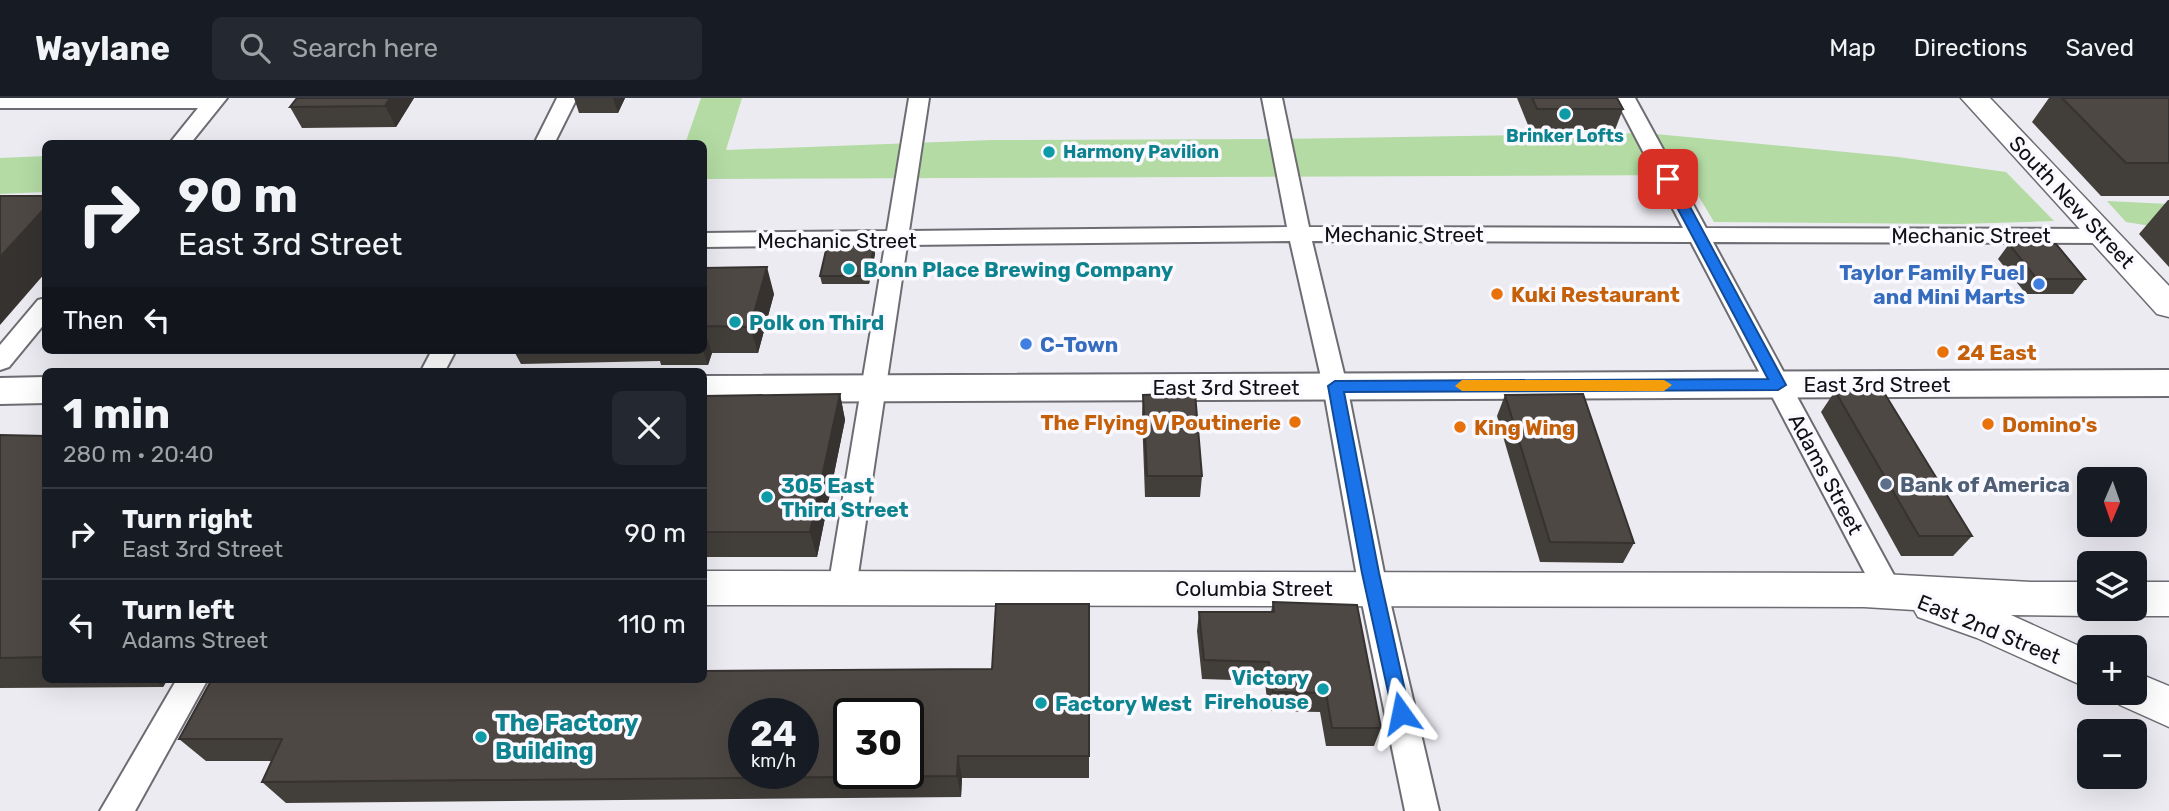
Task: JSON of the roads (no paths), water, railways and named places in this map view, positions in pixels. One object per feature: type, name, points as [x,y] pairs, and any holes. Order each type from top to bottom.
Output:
[{"type":"highway","name":"East 3rd Street","points":[[707,389],[2169,383]]},
{"type":"highway","points":[[0,391],[42,390]]},
{"type":"street","points":[[546,140],[567,98]]},
{"type":"street","points":[[842,587],[919,98]]},
{"type":"street","points":[[1272,98],[1283,163],[1335,386],[1373,588],[1422,811]]},
{"type":"street","name":"Adams Street","points":[[1625,98],[1888,590]]},
{"type":"street","name":"South New Street","points":[[1975,98],[2169,306]]},
{"type":"street","points":[[0,102],[215,100]]},
{"type":"street","points":[[182,140],[215,100]]},
{"type":"street","name":"Mechanic Street","points":[[707,240],[1299,234],[2104,236]]},
{"type":"street","points":[[0,362],[42,311]]},
{"type":"street","name":"Columbia Street","points":[[707,588],[1888,590],[2031,599],[2077,599]]},
{"type":"street","name":"East 2nd Street","points":[[1888,590],[1991,625],[2077,665]]},
{"type":"street","points":[[2147,599],[2169,599]]},
{"type":"street","points":[[117,811],[191,683]]},
{"type":"street","points":[[2147,697],[2169,707]]},
{"type":"place","name":"Brinker Lofts","points":[[1565,114]]},
{"type":"place","name":"Harmony Pavilion","points":[[1049,152]]},
{"type":"place","name":"Bonn Place Brewing Company","points":[[849,269]]},
{"type":"place","name":"Taylor Family Fuel and Mini Marts","points":[[2039,284]]},
{"type":"place","name":"Kuki Restaurant","points":[[1497,294]]},
{"type":"place","name":"Polk on Third","points":[[735,322]]},
{"type":"place","name":"C-Town","points":[[1026,344]]},
{"type":"place","name":"24 East","points":[[1943,352]]},
{"type":"place","name":"The Flying V Poutinerie","points":[[1295,422]]},
{"type":"place","name":"Domino's","points":[[1988,424]]},
{"type":"place","name":"King Wing","points":[[1460,427]]},
{"type":"place","name":"Bank of America","points":[[1886,484]]},
{"type":"place","name":"305 East Third Street","points":[[767,497]]},
{"type":"place","name":"Victory Firehouse","points":[[1323,689]]},
{"type":"place","name":"Factory West","points":[[1041,703]]},
{"type":"place","name":"The Factory Building","points":[[481,737]]}]
